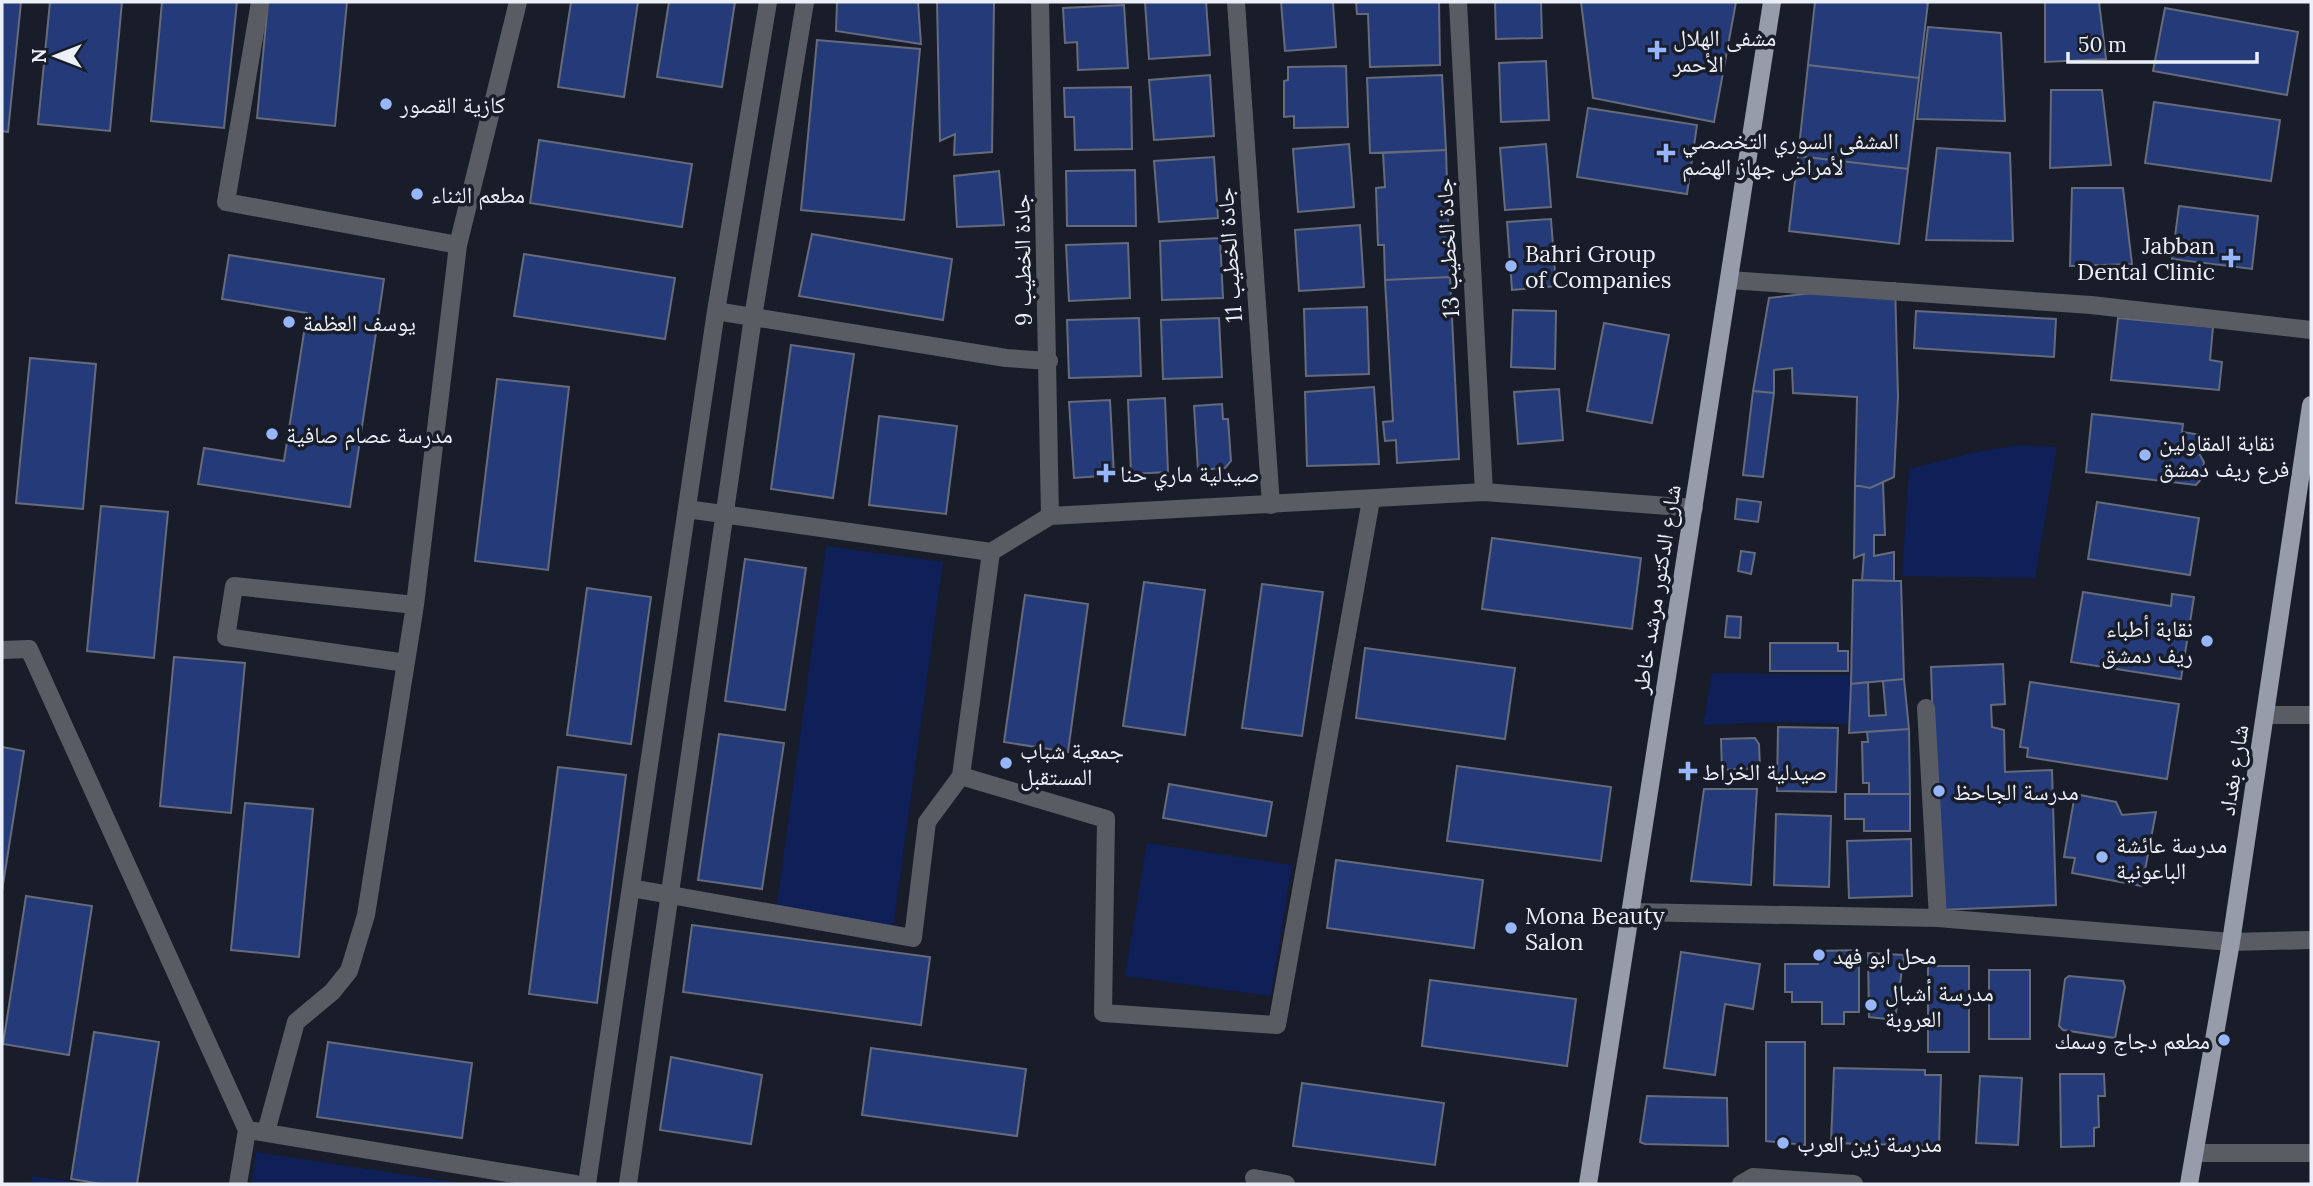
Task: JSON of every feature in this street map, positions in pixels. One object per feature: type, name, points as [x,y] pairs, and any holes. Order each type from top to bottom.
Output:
[{"type":"main road","name":"شارع الدكتور مرشد خاطر","points":[[1588,1184],[1772,2]]},
{"type":"main road","name":"شارع بغداد","points":[[2189,1184],[2231,942],[2310,415]]},
{"type":"street","points":[[260,2],[226,202],[458,244]]},
{"type":"street","points":[[266,1132],[296,1022],[332,992],[349,971],[366,915],[415,605],[458,244],[518,2]]},
{"type":"street","points":[[587,1184],[716,311],[768,2]]},
{"type":"street","points":[[628,1184],[753,317],[804,2]]},
{"type":"street","name":"جادة الخطيب 9","points":[[1040,2],[1050,516]]},
{"type":"street","name":"جادة الخطيب 11","points":[[1236,2],[1271,505]]},
{"type":"street","name":"جادة الخطيب 13","points":[[1458,2],[1483,492]]},
{"type":"street","points":[[1729,280],[2091,305],[2311,330]]},
{"type":"street","points":[[716,311],[1006,358],[1049,362]]},
{"type":"street","points":[[687,509],[991,552],[1050,516],[1483,492],[1693,508]]},
{"type":"street","points":[[961,776],[1106,819],[1103,1013],[1277,1025],[1371,500]]},
{"type":"street","points":[[631,888],[913,938],[927,822],[961,776],[991,552]]},
{"type":"street","points":[[406,663],[226,637],[232,597],[234,586],[415,605]]},
{"type":"street","points":[[2,650],[29,649],[247,1130],[238,1184]]},
{"type":"street","points":[[1926,708],[1938,918]]},
{"type":"street","points":[[2266,715],[2311,715]]},
{"type":"street","points":[[1631,912],[1938,918],[2231,942],[2311,940]]},
{"type":"street","points":[[247,1130],[575,1184]]},
{"type":"street","points":[[2195,1153],[2311,1153]]},
{"type":"street","points":[[1741,1184],[1753,1177],[1854,1184]]},
{"type":"street","points":[[1254,1178],[1286,1184]]},
{"type":"shaded area","points":[[2020,445],[2057,447],[2035,578],[1902,576],[1909,469],[1976,452]]},
{"type":"shaded area","points":[[826,546],[943,562],[893,928],[776,911]]},
{"type":"shaded area","points":[[1712,673],[1851,675],[1849,724],[1775,722],[1703,725]]},
{"type":"shaded area","points":[[1147,843],[1292,865],[1271,996],[1125,976]]},
{"type":"shaded area","points":[[256,1152],[466,1184],[252,1184]]},
{"type":"shaded area","points":[[32,1176],[87,1184],[31,1184]]},
{"type":"building","points":[[2,2],[21,2],[8,132],[2,131]]},
{"type":"building","points":[[50,2],[122,2],[110,131],[38,124]]},
{"type":"building","points":[[162,2],[237,2],[224,128],[151,121]]},
{"type":"building","points":[[268,2],[347,2],[335,126],[257,118]]},
{"type":"building","points":[[571,2],[638,2],[624,97],[558,87]]},
{"type":"building","points":[[669,2],[735,2],[722,87],[657,77]]},
{"type":"building","points":[[837,2],[918,2],[921,44],[836,31]]},
{"type":"building","points":[[937,2],[994,2],[992,152],[954,155],[955,134],[940,141]]},
{"type":"building","points":[[1145,2],[1206,2],[1210,55],[1149,59]]},
{"type":"building","points":[[1281,2],[1333,2],[1336,47],[1285,51]]},
{"type":"building","points":[[1356,2],[1439,2],[1440,65],[1370,67],[1368,14],[1357,14]]},
{"type":"building","points":[[1495,2],[1541,2],[1542,38],[1496,39]]},
{"type":"building","name":"مشفى الهلال الأحمر","points":[[1581,2],[1736,2],[1714,122],[1593,98]]},
{"type":"building","points":[[1815,2],[1928,2],[1919,78],[1808,65]]},
{"type":"building","points":[[2045,2],[2099,2],[2106,59],[2045,62]]},
{"type":"building","points":[[1124,5],[1128,68],[1078,70],[1077,42],[1065,43],[1063,8]]},
{"type":"building","points":[[2165,8],[2298,32],[2287,95],[2153,71]]},
{"type":"building","points":[[1928,27],[2001,33],[2005,121],[1917,119]]},
{"type":"building","points":[[817,40],[920,49],[904,220],[801,210]]},
{"type":"building","points":[[1546,61],[1549,120],[1501,122],[1499,63]]},
{"type":"building","points":[[1808,65],[1919,78],[1908,169],[1798,156]]},
{"type":"building","points":[[1346,66],[1348,127],[1294,128],[1294,116],[1284,117],[1284,81],[1288,80],[1288,67]]},
{"type":"building","points":[[1210,75],[1214,136],[1154,140],[1149,80]]},
{"type":"building","points":[[1442,75],[1446,150],[1370,153],[1367,78]]},
{"type":"building","points":[[1131,87],[1132,149],[1075,150],[1074,117],[1065,117],[1064,88]]},
{"type":"building","points":[[2051,90],[2102,90],[2111,165],[2050,168]]},
{"type":"building","points":[[2154,102],[2280,120],[2271,181],[2145,163]]},
{"type":"building","points":[[1588,108],[1697,125],[1687,194],[1577,177]]},
{"type":"building","points":[[539,140],[692,164],[682,227],[530,203]]},
{"type":"building","points":[[1349,144],[1354,207],[1298,212],[1293,149]]},
{"type":"building","points":[[1546,144],[1551,207],[1505,210],[1500,148]]},
{"type":"building","points":[[1937,148],[2010,153],[2013,241],[1926,240]]},
{"type":"building","points":[[1446,150],[1450,277],[1385,280],[1384,245],[1378,245],[1376,188],[1385,187],[1383,153]]},
{"type":"building","points":[[1798,156],[1908,169],[1899,244],[1789,231]]},
{"type":"building","points":[[1214,157],[1218,218],[1159,222],[1154,161]]},
{"type":"building","points":[[1135,170],[1136,226],[1067,226],[1066,171]]},
{"type":"building","points":[[999,171],[1004,225],[957,227],[954,176]]},
{"type":"building","points":[[2072,188],[2123,188],[2132,264],[2070,266]]},
{"type":"building","points":[[2179,206],[2258,216],[2252,269],[2172,259]]},
{"type":"building","points":[[1551,219],[1556,286],[1512,290],[1507,222]]},
{"type":"building","points":[[1360,225],[1364,287],[1299,291],[1295,230]]},
{"type":"building","points":[[812,234],[952,259],[943,320],[799,296]]},
{"type":"building","points":[[1220,238],[1223,298],[1162,300],[1160,241]]},
{"type":"building","points":[[1128,243],[1130,298],[1069,301],[1066,245]]},
{"type":"building","points":[[524,254],[675,278],[665,339],[514,316]]},
{"type":"building","points":[[229,255],[384,279],[350,507],[198,484],[204,448],[284,461],[307,313],[222,299]]},
{"type":"building","points":[[1450,277],[1459,459],[1397,463],[1396,440],[1385,441],[1383,422],[1393,421],[1385,280]]},
{"type":"building","points":[[1895,283],[1898,397],[1894,477],[1870,488],[1855,485],[1857,397],[1793,393],[1792,368],[1774,370],[1774,393],[1753,391],[1769,298]]},
{"type":"building","points":[[1367,307],[1369,374],[1306,376],[1304,309]]},
{"type":"building","points":[[1513,310],[1556,311],[1555,369],[1511,367]]},
{"type":"building","points":[[1916,311],[2056,319],[2054,357],[1914,348]]},
{"type":"building","points":[[1139,318],[1141,376],[1069,378],[1067,320]]},
{"type":"building","points":[[1219,318],[1222,377],[1163,379],[1161,320]]},
{"type":"building","points":[[2118,318],[2213,327],[2210,360],[2222,362],[2219,390],[2111,380]]},
{"type":"building","points":[[1604,323],[1669,335],[1652,423],[1587,411]]},
{"type":"building","points":[[791,345],[854,354],[833,498],[771,489]]},
{"type":"building","points":[[30,358],[96,364],[83,509],[16,503]]},
{"type":"building","points":[[497,379],[569,387],[548,570],[475,561]]},
{"type":"building","points":[[1374,387],[1379,464],[1307,466],[1305,392]]},
{"type":"building","points":[[1559,389],[1563,440],[1518,444],[1514,392]]},
{"type":"building","points":[[1753,391],[1774,393],[1763,477],[1743,475]]},
{"type":"building","points":[[1165,398],[1168,472],[1131,474],[1128,400]]},
{"type":"building","points":[[1110,400],[1114,475],[1074,478],[1069,402]]},
{"type":"building","points":[[1222,404],[1223,419],[1228,419],[1231,461],[1225,468],[1198,470],[1194,406]]},
{"type":"building","points":[[2092,414],[2183,424],[2182,432],[2202,435],[2202,478],[2196,485],[2086,472]]},
{"type":"building","points":[[879,416],[957,426],[946,514],[869,505]]},
{"type":"building","points":[[1883,482],[1885,535],[1874,535],[1874,556],[1894,552],[1894,581],[1862,580],[1864,554],[1854,558],[1855,485],[1870,488]]},
{"type":"building","points":[[1737,499],[1761,502],[1758,522],[1735,519]]},
{"type":"building","points":[[2097,502],[2199,518],[2190,575],[2088,559]]},
{"type":"building","points":[[101,506],[168,512],[154,658],[87,651]]},
{"type":"building","points":[[1492,538],[1641,558],[1632,629],[1482,609]]},
{"type":"building","points":[[1741,551],[1755,553],[1751,574],[1738,571]]},
{"type":"building","points":[[745,559],[806,568],[785,710],[725,701]]},
{"type":"building","points":[[1853,580],[1901,581],[1904,679],[1851,684]]},
{"type":"building","points":[[1144,582],[1205,590],[1185,735],[1123,726]]},
{"type":"building","points":[[1262,584],[1323,592],[1302,736],[1242,728]]},
{"type":"building","points":[[587,588],[651,597],[631,744],[567,735]]},
{"type":"building","points":[[2083,592],[2171,606],[2172,594],[2194,597],[2181,679],[2071,662]]},
{"type":"building","points":[[1025,595],[1088,604],[1068,752],[1004,742]]},
{"type":"building","points":[[1727,616],[1741,617],[1740,638],[1725,637]]},
{"type":"building","points":[[1770,643],[1838,643],[1838,651],[1848,651],[1848,671],[1770,671]]},
{"type":"building","points":[[1365,648],[1515,668],[1505,739],[1356,718]]},
{"type":"building","points":[[174,657],[245,663],[231,813],[160,806]]},
{"type":"building","points":[[2003,664],[2005,704],[1991,705],[1992,727],[2004,730],[2005,772],[2052,770],[2056,905],[1939,910],[1931,667]]},
{"type":"building","points":[[1904,679],[1909,729],[1849,733],[1851,684],[1868,682],[1869,716],[1886,715],[1883,681]]},
{"type":"building","points":[[2030,682],[2179,704],[2167,779],[2027,757],[2028,748],[2020,747]]},
{"type":"building","points":[[1778,727],[1838,728],[1836,792],[1777,791]]},
{"type":"building","points":[[1909,729],[1910,794],[1869,794],[1869,783],[1863,783],[1862,742],[1868,742],[1867,732]]},
{"type":"building","points":[[719,734],[784,743],[762,889],[698,880]]},
{"type":"building","points":[[1755,738],[1759,744],[1760,768],[1722,770],[1721,739]]},
{"type":"building","points":[[2,747],[24,751],[2,891]]},
{"type":"building","points":[[1457,766],[1611,787],[1601,861],[1447,841]]},
{"type":"building","points":[[558,767],[626,775],[597,1003],[529,994]]},
{"type":"building","points":[[1169,784],[1272,802],[1266,836],[1163,818]]},
{"type":"building","points":[[1704,789],[1757,789],[1751,885],[1691,881]]},
{"type":"building","points":[[1845,794],[1910,794],[1910,831],[1864,831],[1864,819],[1845,819]]},
{"type":"building","points":[[2075,794],[2116,802],[2122,815],[2156,812],[2142,886],[2072,873],[2075,858],[2064,857]]},
{"type":"building","points":[[245,803],[313,809],[299,957],[231,950]]},
{"type":"building","points":[[1776,814],[1831,816],[1829,887],[1774,885]]},
{"type":"building","points":[[1911,839],[1912,896],[1849,898],[1847,841]]},
{"type":"building","points":[[1336,860],[1483,880],[1474,948],[1327,928]]},
{"type":"building","points":[[26,896],[92,906],[69,1055],[3,1044]]},
{"type":"building","points":[[692,925],[930,957],[921,1025],[683,992]]},
{"type":"building","points":[[1859,950],[1859,1012],[1844,1012],[1844,1024],[1822,1024],[1822,1002],[1792,1002],[1792,992],[1785,992],[1785,964],[1818,964],[1818,951]]},
{"type":"building","points":[[1681,952],[1760,964],[1753,1009],[1725,1004],[1715,1075],[1664,1068]]},
{"type":"building","points":[[1868,953],[1904,955],[1895,1020],[1869,1017]]},
{"type":"building","points":[[1928,966],[1969,966],[1969,1052],[1928,1052]]},
{"type":"building","points":[[1989,970],[2030,970],[2030,1039],[1989,1039]]},
{"type":"building","points":[[2069,976],[2123,981],[2125,987],[2115,1038],[2063,1030],[2059,1026],[2065,979]]},
{"type":"building","points":[[1430,980],[1576,999],[1567,1066],[1422,1046]]},
{"type":"building","points":[[94,1032],[159,1042],[137,1184],[102,1184],[71,1179]]},
{"type":"building","points":[[328,1042],[472,1063],[462,1138],[317,1117]]},
{"type":"building","points":[[1766,1042],[1805,1042],[1805,1145],[1766,1141]]},
{"type":"building","points":[[871,1048],[1026,1069],[1017,1136],[862,1115]]},
{"type":"building","points":[[671,1057],[762,1075],[751,1144],[660,1130]]},
{"type":"building","points":[[1834,1068],[1925,1070],[1925,1075],[1941,1075],[1939,1146],[1831,1143]]},
{"type":"building","points":[[2060,1074],[2104,1074],[2105,1096],[2098,1096],[2099,1127],[2094,1128],[2094,1146],[2061,1147]]},
{"type":"building","points":[[1980,1076],[2022,1078],[2018,1145],[1976,1143]]},
{"type":"building","points":[[1302,1083],[1444,1103],[1435,1165],[1293,1146]]},
{"type":"building","points":[[1647,1096],[1727,1098],[1728,1146],[1640,1142]]},
{"type":"place","name":"مشفى الهلال الأحمر","points":[[1657,50]]},
{"type":"place","name":"كازية القصور","points":[[386,104]]},
{"type":"place","name":"المشفى السوري التخصصي لأمراض جهاز الهضم","points":[[1666,153]]},
{"type":"place","name":"مطعم الثناء","points":[[417,194]]},
{"type":"place","name":"Jabban Dental Clinic","points":[[2231,258]]},
{"type":"place","name":"Bahri Group of Companies","points":[[1511,266]]},
{"type":"place","name":"يوسف العظمة","points":[[289,322]]},
{"type":"place","name":"مدرسة عصام صافية","points":[[272,434]]},
{"type":"place","name":"نقابة المقاولين فرع ريف دمشق","points":[[2145,455]]},
{"type":"place","name":"صيدلية ماري حنا","points":[[1106,473]]},
{"type":"place","name":"نقابة أطباء ريف دمشق","points":[[2207,641]]},
{"type":"place","name":"جمعية شباب المستقبل","points":[[1006,763]]},
{"type":"place","name":"صيدلية الخراط","points":[[1688,771]]},
{"type":"place","name":"مدرسة الجاحظ","points":[[1939,791]]},
{"type":"place","name":"مدرسة عائشة الباعونية","points":[[2102,857]]},
{"type":"place","name":"Mona Beauty Salon","points":[[1511,928]]},
{"type":"place","name":"محل ابو فهد","points":[[1819,955]]},
{"type":"place","name":"مدرسة أشبال العروبة","points":[[1871,1005]]},
{"type":"place","name":"مطعم دجاج وسمك","points":[[2224,1040]]},
{"type":"place","name":"مدرسة زين العرب","points":[[1783,1143]]}]
